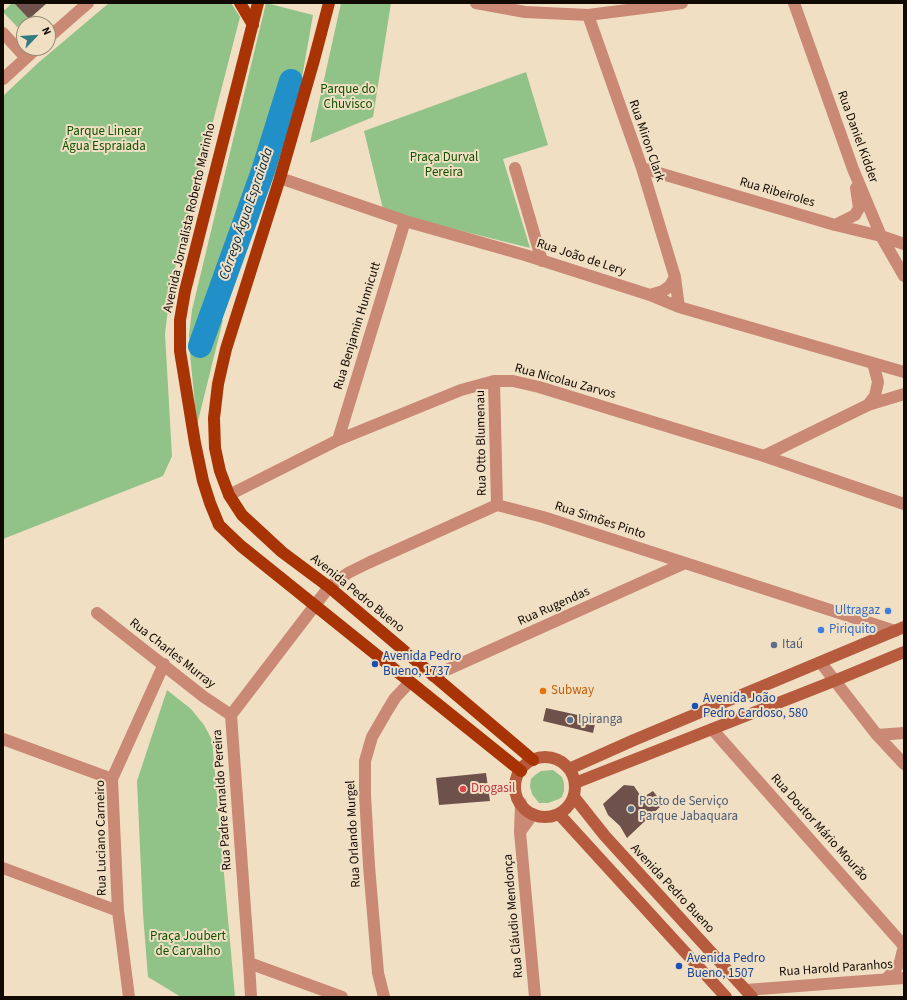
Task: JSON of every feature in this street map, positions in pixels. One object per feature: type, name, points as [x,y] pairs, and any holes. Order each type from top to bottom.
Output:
[{"type":"main road","points":[[240,3],[253,25]]},
{"type":"main road","name":"Avenida Jornalista Roberto Marinho","points":[[258,3],[185,291],[180,320],[180,351],[195,443],[203,481],[219,525],[241,546],[314,606]]},
{"type":"main road","points":[[280,178],[329,3]]},
{"type":"main road","name":"Avenida Pedro Bueno","points":[[280,178],[226,349],[217,386],[214,418],[215,448],[220,471],[229,495],[242,515],[282,552],[329,587],[533,760]]},
{"type":"main road","points":[[314,606],[520,770]]},
{"type":"main road","points":[[569,769],[899,629]]},
{"type":"main road","points":[[575,783],[904,652]]},
{"type":"main road","points":[[544,757],[561,761],[569,769],[575,783],[574,797],[570,804],[559,814],[543,817],[533,814],[524,808],[518,798],[516,781],[520,770],[526,764],[544,757]]},
{"type":"main road","name":"Avenida Pedro Bueno","points":[[574,797],[605,836],[749,994]]},
{"type":"main road","points":[[559,814],[726,997]]},
{"type":"street","points":[[56,31],[88,3]]},
{"type":"street","points":[[478,3],[525,12],[588,15],[645,6],[682,3]]},
{"type":"street","name":"Rua Daniel Kidder","points":[[794,3],[853,169],[881,236],[904,276]]},
{"type":"street","name":"Rua Miron Clark","points":[[588,15],[642,168],[675,277],[679,308]]},
{"type":"street","points":[[3,33],[26,58],[3,79]]},
{"type":"street","points":[[515,168],[542,261]]},
{"type":"street","name":"Rua Ribeiroles","points":[[642,168],[836,225],[881,236],[904,244]]},
{"type":"street","points":[[836,225],[855,215],[859,208],[853,169]]},
{"type":"street","name":"Rua João de Lery","points":[[280,178],[405,221],[542,261],[650,295],[679,308],[904,372]]},
{"type":"street","name":"Rua Benjamin Hunnicutt","points":[[338,440],[405,221]]},
{"type":"street","points":[[650,295],[663,291],[670,286],[675,277]]},
{"type":"street","points":[[868,405],[875,396],[878,382],[873,363]]},
{"type":"street","name":"Rua Nicolau Zarvos","points":[[229,495],[338,440],[461,390],[494,380],[513,380],[764,456],[904,504]]},
{"type":"street","name":"Rua Otto Blumenau","points":[[494,380],[497,505]]},
{"type":"street","points":[[764,456],[868,405],[904,394]]},
{"type":"street","points":[[314,606],[329,587],[348,573],[497,505]]},
{"type":"street","name":"Rua Simões Pinto","points":[[497,505],[543,517],[685,563],[899,629]]},
{"type":"street","name":"Rua Rugendas","points":[[433,676],[685,563]]},
{"type":"street","name":"Rua Padre Arnaldo Pereira","points":[[251,997],[231,715],[314,606]]},
{"type":"street","name":"Rua Charles Murray","points":[[97,613],[164,664],[204,697],[231,715]]},
{"type":"street","points":[[821,663],[877,735],[904,764]]},
{"type":"street","name":"Rua Luciano Carneiro","points":[[132,995],[118,911],[112,779],[164,664]]},
{"type":"street","name":"Rua Orlando Murgel","points":[[384,997],[378,974],[369,866],[365,795],[365,761],[372,737],[387,711],[410,682]]},
{"type":"street","name":"Rua Doutor Mário Mourão","points":[[712,729],[904,946]]},
{"type":"street","points":[[877,735],[904,733]]},
{"type":"street","points":[[3,739],[112,779]]},
{"type":"street","name":"Rua Cláudio Mendonça","points":[[521,803],[520,832],[535,997]]},
{"type":"street","points":[[520,832],[533,814]]},
{"type":"street","points":[[3,868],[118,911]]},
{"type":"street","points":[[887,978],[900,962],[904,946]]},
{"type":"street","points":[[249,963],[342,997]]},
{"type":"street","name":"Rua Harold Paranhos","points":[[749,994],[887,978],[904,978]]},
{"type":"green space","points":[[12,3],[14,3],[26,16],[16,16],[16,26],[3,12],[3,8],[5,10]]},
{"type":"green space","name":"Parque Linear Água Espraiada","points":[[109,3],[231,3],[240,17],[171,284],[165,334],[172,456],[163,476],[3,539],[3,96],[46,56],[56,56],[56,48]]},
{"type":"green space","points":[[266,3],[313,15],[301,83],[283,80],[272,123],[248,196],[193,343],[208,350],[217,322],[223,320],[197,425],[189,335],[192,310]]},
{"type":"green space","name":"Parque do Chuvisco","points":[[341,3],[391,3],[373,117],[310,143]]},
{"type":"green space","name":"Praça Durval Pereira","points":[[526,72],[548,145],[503,159],[530,248],[406,217],[383,209],[364,131]]},
{"type":"green space","name":"Praça Joubert de Carvalho","points":[[167,690],[191,709],[204,725],[212,740],[235,997],[181,997],[148,977],[143,914],[137,781]]},
{"type":"green space","points":[[553,770],[562,777],[564,783],[562,797],[548,803],[539,803],[532,794],[530,786],[531,779],[541,771]]},
{"type":"building","points":[[14,3],[47,3],[32,16],[26,16]]},
{"type":"building","name":"Ipiranga","points":[[546,708],[596,719],[593,733],[543,721]]},
{"type":"building","name":"Drogasil","points":[[486,773],[490,801],[439,805],[436,778]]},
{"type":"building","name":"Posto de Serviço Parque Jabaquara","points":[[624,785],[634,786],[642,798],[653,791],[663,804],[627,838],[620,826],[608,815],[603,804]]},
{"type":"waterway","name":"Córrego Água Espraiada","points":[[200,346],[263,171],[291,81]]},
{"type":"place","name":"Ultragaz","points":[[888,611]]},
{"type":"place","name":"Piriquito","points":[[821,630]]},
{"type":"place","name":"Itaú","points":[[774,645]]},
{"type":"place","name":"Avenida Pedro Bueno, 1737","points":[[375,664]]},
{"type":"place","name":"Subway","points":[[543,691]]},
{"type":"place","name":"Avenida João Pedro Cardoso, 580","points":[[695,706]]},
{"type":"place","name":"Ipiranga","points":[[570,720]]},
{"type":"place","name":"Drogasil","points":[[463,789]]},
{"type":"place","name":"Posto de Serviço Parque Jabaquara","points":[[631,809]]},
{"type":"place","name":"Avenida Pedro Bueno, 1507","points":[[679,966]]}]
